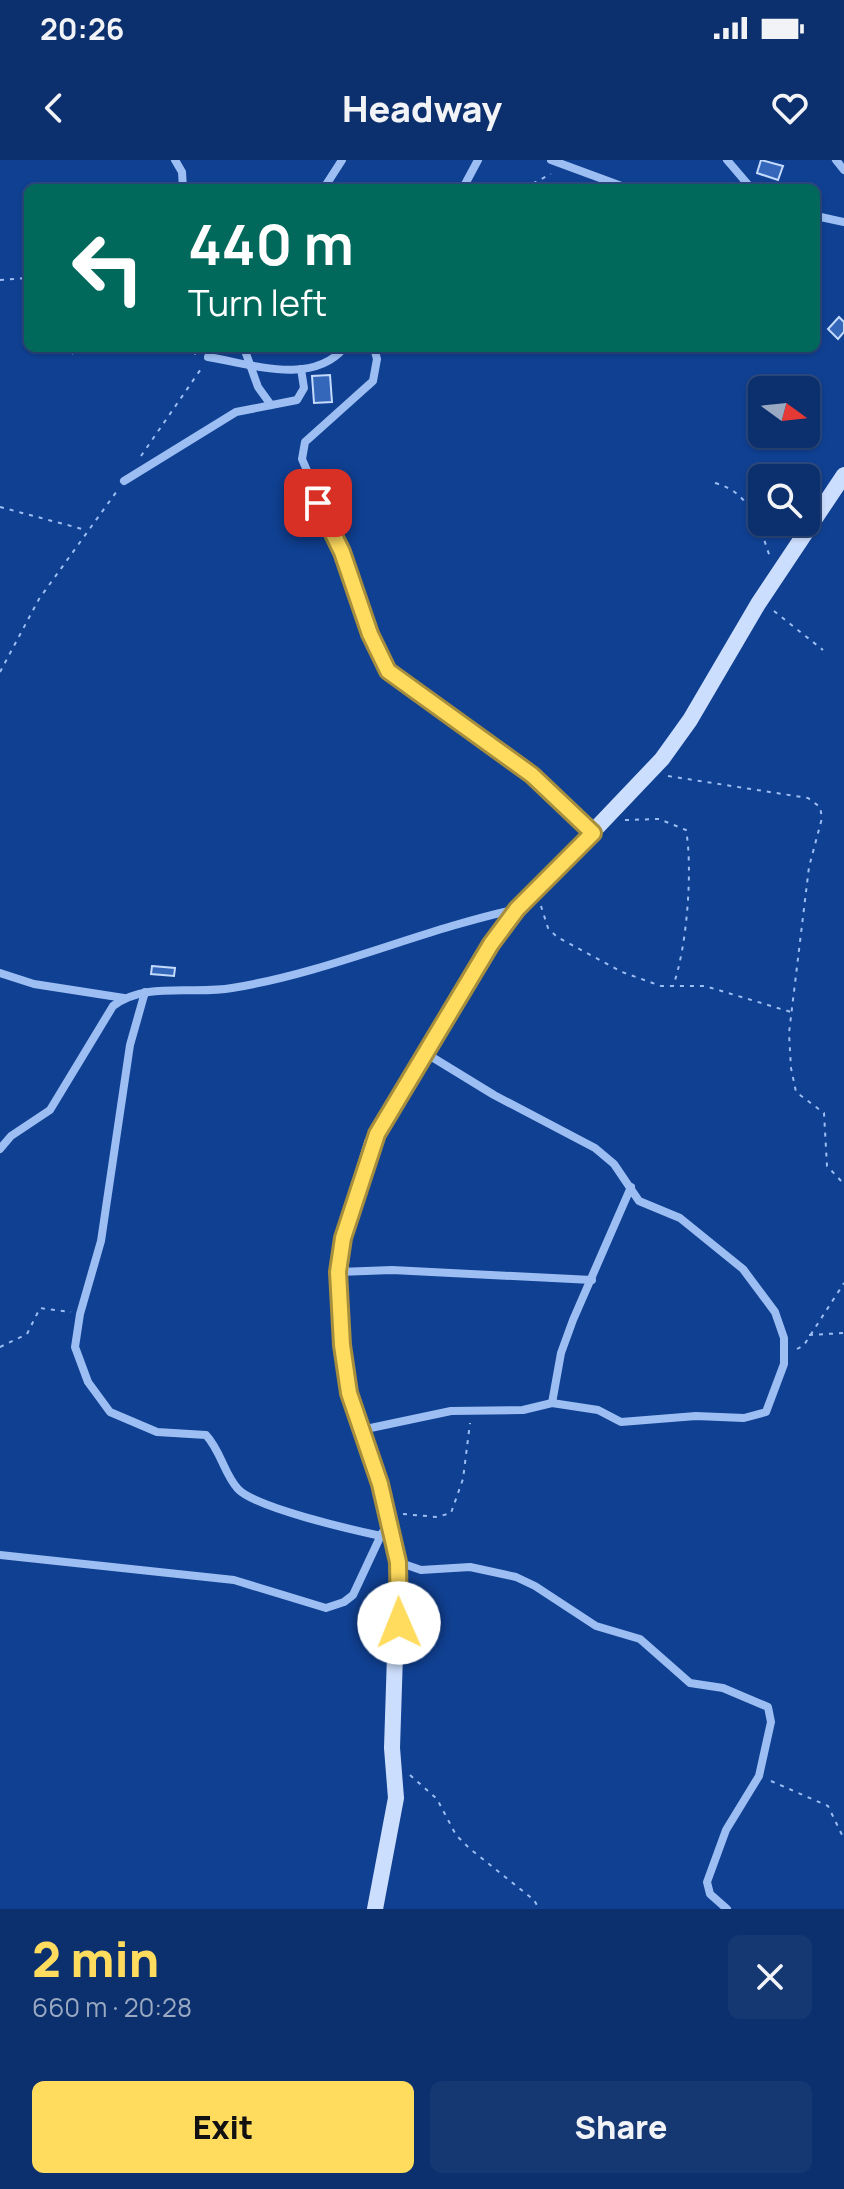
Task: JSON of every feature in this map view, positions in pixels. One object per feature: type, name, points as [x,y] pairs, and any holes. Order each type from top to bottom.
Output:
[{"type":"street","points":[[175,160],[182,172],[183,184]]},
{"type":"street","points":[[327,184],[342,160]]},
{"type":"street","points":[[465,184],[478,160]]},
{"type":"street","points":[[551,160],[616,184]]},
{"type":"street","points":[[727,160],[748,184]]},
{"type":"street","points":[[836,160],[844,170]]},
{"type":"street","points":[[820,217],[844,222]]},
{"type":"street","points":[[245,352],[248,364],[271,405]]},
{"type":"street","points":[[208,357],[301,369],[329,363],[340,352]]},
{"type":"street","points":[[375,352],[377,359],[373,381],[305,442],[302,459],[342,552],[379,658],[388,671],[411,690],[532,775],[596,830]]},
{"type":"street","points":[[124,481],[222,418],[302,395],[301,369]]},
{"type":"street","points":[[375,1909],[396,1798],[393,1762],[398,1562],[347,1379],[339,1321],[338,1272],[343,1238],[372,1143],[491,944],[517,909],[653,770],[690,720],[760,600],[844,475]]},
{"type":"street","points":[[0,1149],[11,1136],[50,1110],[113,1006],[125,998],[145,992],[233,988],[336,964],[459,922],[517,909]]},
{"type":"street","points":[[0,973],[34,984],[125,998]]},
{"type":"street","points":[[145,992],[137,1011],[130,1045],[101,1241],[80,1314],[75,1347],[80,1365],[99,1400],[110,1412],[157,1432],[206,1435],[222,1457],[235,1486],[252,1499],[353,1531],[381,1536]]},
{"type":"street","points":[[361,1430],[471,1408],[523,1410],[552,1403],[598,1410],[621,1422],[696,1416],[757,1416],[766,1412],[785,1355],[780,1322],[743,1269],[682,1220],[639,1201],[631,1187],[595,1148],[494,1095],[427,1054]]},
{"type":"street","points":[[552,1403],[561,1353],[616,1214],[631,1187]]},
{"type":"street","points":[[338,1272],[392,1270],[592,1280]]},
{"type":"street","points":[[0,1555],[234,1580],[326,1608],[344,1602],[353,1595],[381,1536],[386,1513]]},
{"type":"street","points":[[398,1562],[421,1570],[470,1567],[516,1577],[596,1626],[640,1639],[690,1683],[723,1688],[768,1707],[771,1722],[759,1776],[722,1839],[707,1882],[710,1894],[727,1909]]},
{"type":"path","points":[[531,184],[565,165]]},
{"type":"path","points":[[0,280],[24,278]]},
{"type":"path","points":[[139,460],[208,357],[195,352]]},
{"type":"path","points":[[0,672],[33,608],[124,481]]},
{"type":"path","points":[[715,483],[735,490],[748,504],[776,576]]},
{"type":"path","points":[[0,507],[87,530]]},
{"type":"path","points":[[760,600],[823,650]]},
{"type":"path","points":[[653,770],[684,781],[808,798],[820,807],[822,818],[809,867],[791,1012],[793,1084],[800,1097],[824,1113],[827,1166],[844,1184]]},
{"type":"path","points":[[596,830],[616,821],[659,819],[686,830],[685,939],[672,987]]},
{"type":"path","points":[[541,885],[543,916],[557,937],[622,972],[653,984],[705,986],[791,1012]]},
{"type":"path","points":[[785,1355],[804,1345],[844,1283]]},
{"type":"path","points":[[0,1347],[27,1334],[40,1308],[80,1314]]},
{"type":"path","points":[[807,1336],[844,1333]]},
{"type":"path","points":[[386,1513],[437,1517],[451,1513],[463,1479],[471,1408]]},
{"type":"path","points":[[393,1762],[437,1799],[463,1842],[534,1900],[539,1909]]},
{"type":"path","points":[[759,1776],[828,1806],[844,1839]]},
{"type":"building","points":[[761,160],[783,166],[778,180],[757,173]]},
{"type":"building","points":[[839,317],[844,322],[844,332],[838,339],[828,329]]},
{"type":"building","points":[[330,375],[332,402],[314,403],[312,376]]},
{"type":"building","points":[[152,966],[175,968],[174,976],[151,974]]},
{"type":"route","points":[[318,503],[342,552],[379,658],[388,671],[442,713],[532,775],[593,833],[517,909],[491,944],[372,1143],[357,1202],[343,1238],[338,1272],[342,1345],[349,1393],[380,1484],[398,1562],[399,1623]]}]
